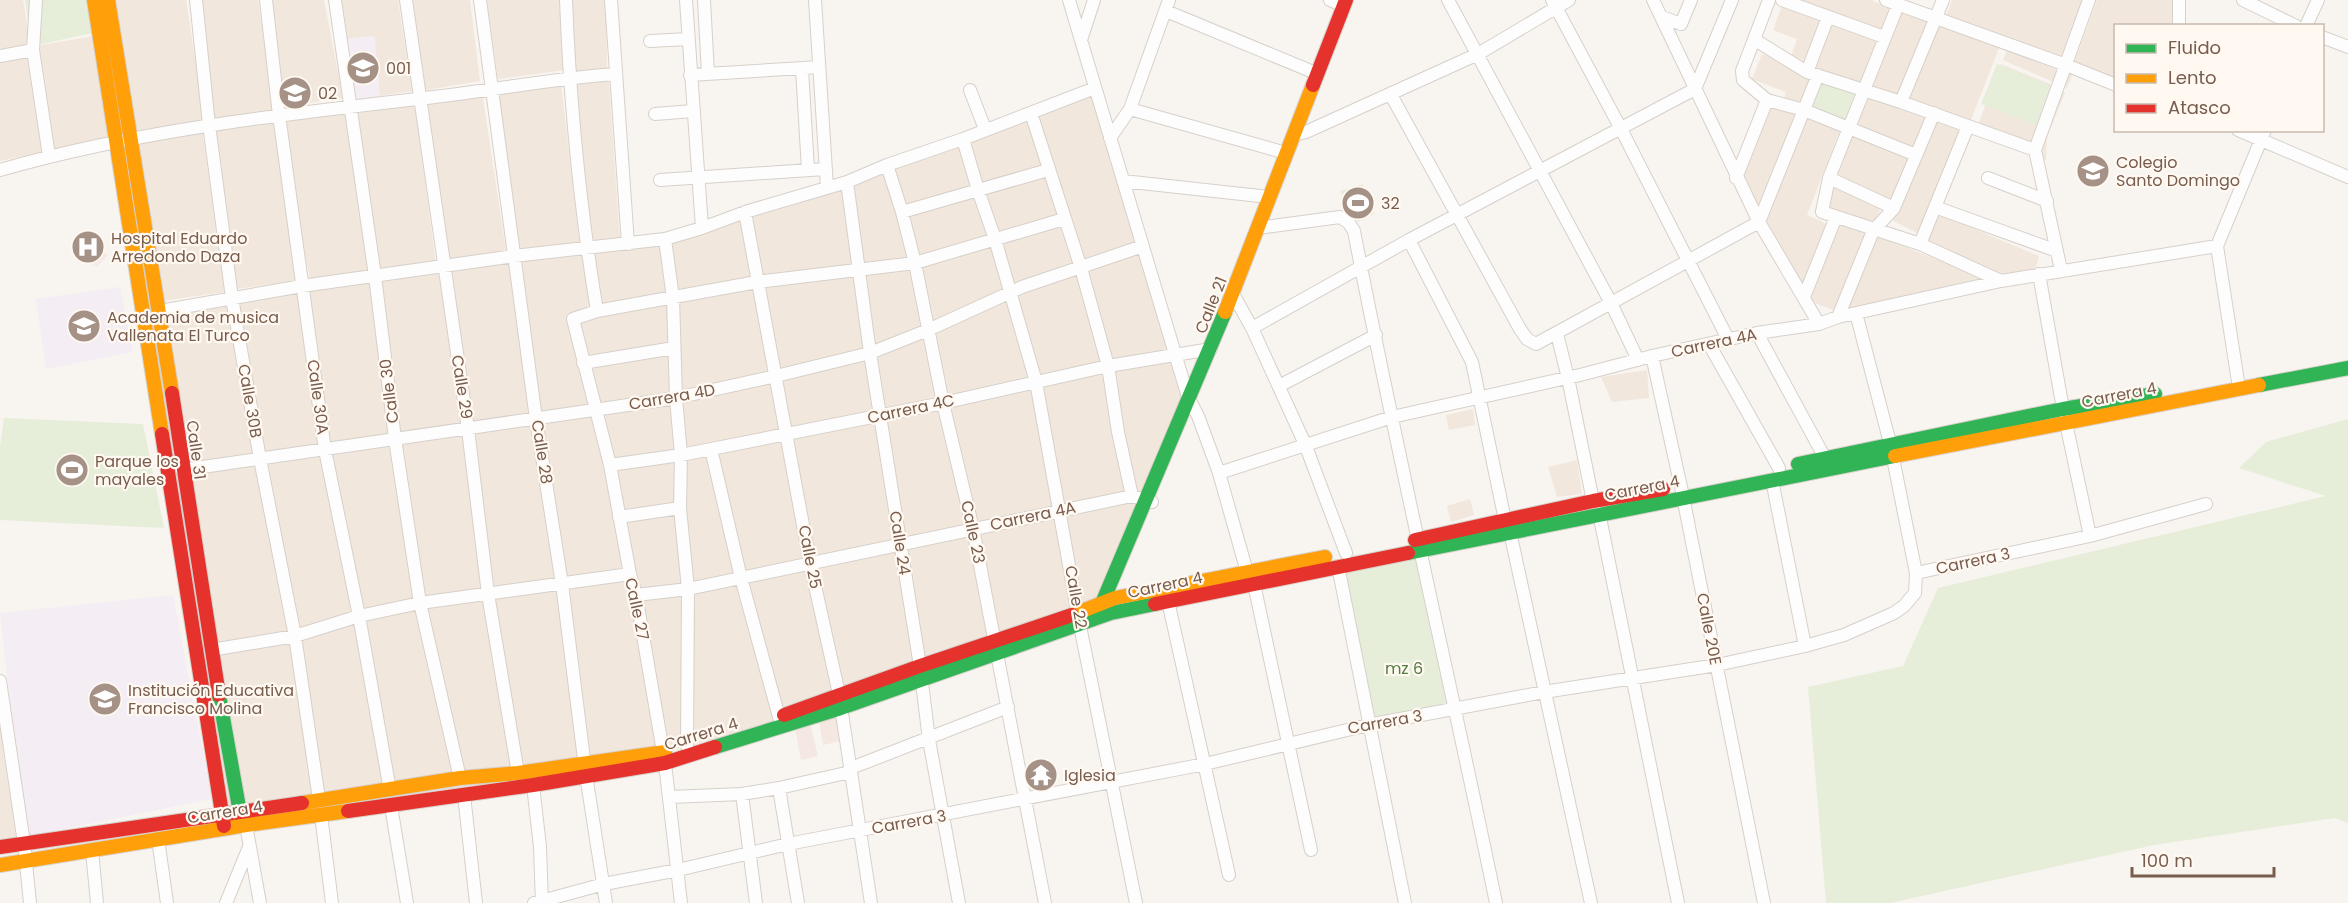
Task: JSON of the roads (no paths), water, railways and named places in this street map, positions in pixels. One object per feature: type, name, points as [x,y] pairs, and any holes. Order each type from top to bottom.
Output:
[{"type":"main road","name":"Calle 31","points":[[94,0],[224,829]]},
{"type":"main road","name":"Calle 31","points":[[108,0],[160,311],[182,471],[211,650],[243,819]]},
{"type":"main road","name":"Calle 21","points":[[1191,401],[1235,296],[1286,153],[1300,133],[1318,74],[1349,2]]},
{"type":"main road","name":"Calle 21","points":[[1103,612],[1265,227],[1349,2]]},
{"type":"main road","name":"Carrera 4","points":[[1103,612],[1115,598],[1338,566],[1418,545],[1596,507],[2238,384],[2348,360]]},
{"type":"main road","name":"Carrera 4","points":[[2238,384],[2348,368]]},
{"type":"main road","name":"Carrera 4","points":[[1775,474],[1825,458],[1892,450]]},
{"type":"main road","name":"Calle 21","points":[[1115,598],[1150,501]]},
{"type":"main road","name":"Carrera 4","points":[[0,865],[224,829],[243,819],[319,799],[460,778],[586,769],[663,757],[840,701],[920,666],[995,647],[1103,612],[1168,601],[1346,554],[1418,545]]},
{"type":"main road","name":"Carrera 4","points":[[663,757],[687,746],[779,717],[921,680],[995,647]]},
{"type":"main road","name":"Carrera 4","points":[[0,847],[222,815],[243,819],[321,815],[391,806],[533,785],[586,769]]},
{"type":"street","points":[[36,0],[33,50],[49,156]]},
{"type":"street","name":"Calle 30B","points":[[196,0],[209,126],[232,298],[260,459],[295,636],[319,799]]},
{"type":"street","name":"Calle 30A","points":[[266,0],[279,115],[325,450],[359,616],[390,790]]},
{"type":"street","name":"Calle 30","points":[[335,0],[375,276],[394,439],[420,603],[460,778]]},
{"type":"street","name":"Calle 29","points":[[406,0],[468,429],[488,594],[518,773]]},
{"type":"street","name":"Calle 28","points":[[480,0],[536,419],[562,584],[606,903]]},
{"type":"street","points":[[566,0],[569,77],[587,249],[597,311],[757,282],[915,263],[1064,219]]},
{"type":"street","points":[[611,0],[627,244]]},
{"type":"street","points":[[686,0],[702,228]]},
{"type":"street","points":[[704,0],[708,74]]},
{"type":"street","points":[[815,0],[827,187]]},
{"type":"street","points":[[1069,0],[1175,355],[1219,473],[1250,578],[1311,850]]},
{"type":"street","points":[[1081,40],[1094,0]]},
{"type":"street","points":[[1330,0],[1349,2]]},
{"type":"street","points":[[1448,0],[1611,303],[1638,360]]},
{"type":"street","points":[[1300,133],[1391,95],[1478,54],[1554,4],[1569,0]]},
{"type":"street","points":[[1653,0],[1736,178],[1759,222],[1820,324]]},
{"type":"street","points":[[1662,16],[1678,25],[1682,23],[1691,0]]},
{"type":"street","points":[[1252,328],[1409,240],[1695,89],[1732,0]]},
{"type":"street","points":[[1769,0],[1742,71],[1743,80],[1767,100],[1804,110],[1916,155]]},
{"type":"street","points":[[1782,0],[1884,38]]},
{"type":"street","points":[[1886,0],[2066,65],[2114,86]]},
{"type":"street","points":[[1902,102],[1943,0]]},
{"type":"street","points":[[2061,270],[2048,201],[2035,150],[2089,0]]},
{"type":"street","points":[[2179,0],[2179,24]]},
{"type":"street","points":[[2244,0],[2292,24]]},
{"type":"street","points":[[2307,24],[2318,0]]},
{"type":"street","points":[[1554,4],[1620,127],[1728,339]]},
{"type":"street","points":[[1110,138],[1130,109],[1167,5],[1318,74]]},
{"type":"street","points":[[1898,5],[1829,178],[1822,213],[1920,244],[2001,281]]},
{"type":"street","points":[[1391,95],[1520,329],[1527,339],[1536,344],[1759,222],[1804,110],[1828,18]]},
{"type":"street","points":[[2324,38],[2348,47]]},
{"type":"street","points":[[650,41],[688,39]]},
{"type":"street","points":[[1755,40],[1812,73],[1865,89],[2035,150]]},
{"type":"street","points":[[0,56],[33,50]]},
{"type":"street","points":[[690,75],[819,68]]},
{"type":"street","points":[[802,69],[808,170]]},
{"type":"street","points":[[0,170],[49,156],[116,142],[279,115],[420,99],[569,77],[615,74]]},
{"type":"street","points":[[160,311],[302,286],[514,256],[664,239],[847,182],[886,165],[963,139],[1095,88]]},
{"type":"street","points":[[970,90],[985,129]]},
{"type":"street","points":[[1736,178],[1767,100]]},
{"type":"street","points":[[1130,109],[1286,153]]},
{"type":"street","points":[[655,114],[693,111]]},
{"type":"street","points":[[1031,113],[1081,268],[1108,366],[1118,432],[1132,496]]},
{"type":"street","points":[[1838,317],[1873,231],[1894,208],[1934,113]]},
{"type":"street","points":[[1920,244],[1968,126]]},
{"type":"street","points":[[2248,132],[2264,135],[2348,177]]},
{"type":"street","points":[[2238,384],[2217,246],[2264,135]]},
{"type":"street","name":"Calle 22","points":[[963,139],[995,239],[1036,382],[1079,620],[1136,903]]},
{"type":"street","name":"Calle 23","points":[[886,165],[902,212],[915,263],[943,403],[973,529],[1045,903]]},
{"type":"street","points":[[660,180],[825,169]]},
{"type":"street","points":[[902,212],[1048,170]]},
{"type":"street","points":[[1829,178],[1894,208]]},
{"type":"street","points":[[1988,178],[2048,201]]},
{"type":"street","points":[[1123,181],[1269,197]]},
{"type":"street","name":"Calle 24","points":[[847,182],[870,353],[920,666],[928,740],[959,903]]},
{"type":"street","points":[[1935,207],[2057,251]]},
{"type":"street","name":"Calle 25","points":[[745,212],[810,563],[840,701],[871,903]]},
{"type":"street","points":[[1265,227],[1336,217],[1345,218],[1354,231],[1418,545],[1457,710],[1496,903]]},
{"type":"street","points":[[1804,297],[1836,218]]},
{"type":"street","points":[[664,239],[673,298],[676,398],[681,455],[680,508],[688,589],[687,746]]},
{"type":"street","points":[[1409,240],[1472,362],[1591,903]]},
{"type":"street","name":"Carrera 4D","points":[[182,471],[676,398],[776,376],[870,353],[928,330],[1010,292],[1143,246]]},
{"type":"street","name":"Carrera 4A","points":[[1219,473],[1392,417],[1568,378],[1653,356],[1757,333],[1820,324],[1838,317],[2001,281],[2217,246]]},
{"type":"street","points":[[2039,274],[2064,416],[2090,536]]},
{"type":"street","points":[[1235,296],[1305,444],[1346,554]]},
{"type":"street","name":"Calle 27","points":[[597,311],[573,319],[610,465],[636,595],[670,796],[681,903]]},
{"type":"street","points":[[1856,313],[1892,450],[1916,573]]},
{"type":"street","points":[[1757,333],[1825,458]]},
{"type":"street","points":[[1557,334],[1596,507],[1678,903]]},
{"type":"street","points":[[1279,386],[1376,335]]},
{"type":"street","points":[[1709,344],[1775,474],[1805,646]]},
{"type":"street","points":[[584,363],[674,348]]},
{"type":"street","name":"Carrera 4C","points":[[610,465],[681,455],[943,403],[1108,366],[1211,349]]},
{"type":"street","name":"Calle 20E","points":[[1653,356],[1764,903]]},
{"type":"street","points":[[711,449],[741,578],[779,717]]},
{"type":"street","name":"Carrera 4A","points":[[636,595],[688,589],[1132,496],[1150,501]]},
{"type":"street","name":"Carrera 3","points":[[539,902],[604,884],[678,870],[788,844],[1205,764],[1327,733],[1544,692],[1717,665],[1805,646],[1844,636],[1894,613],[1904,606],[1915,593],[1916,573],[2090,536],[2206,504]]},
{"type":"street","points":[[619,517],[680,508]]},
{"type":"street","points":[[1338,566],[1405,903]]},
{"type":"street","points":[[211,650],[295,636],[359,616],[420,603],[630,574]]},
{"type":"street","points":[[1168,601],[1229,875]]},
{"type":"street","points":[[0,686],[24,843],[30,903]]},
{"type":"street","points":[[670,796],[742,794],[846,773],[851,768],[1008,707]]},
{"type":"street","points":[[533,785],[540,847],[539,902]]},
{"type":"street","points":[[779,788],[798,903]]},
{"type":"street","points":[[742,794],[756,903]]},
{"type":"street","points":[[464,795],[476,903]]},
{"type":"street","points":[[391,806],[407,903]]},
{"type":"street","points":[[321,815],[332,903]]},
{"type":"street","name":"Calle 31","points":[[243,819],[260,903]]},
{"type":"street","points":[[158,840],[168,903]]},
{"type":"street","points":[[226,903],[249,846]]},
{"type":"street","points":[[92,851],[97,903]]},
{"type":"place","name":"001","points":[[363,68]]},
{"type":"place","name":"02","points":[[295,93]]},
{"type":"place","name":"Colegio Santo Domingo","points":[[2093,171]]},
{"type":"place","name":"32","points":[[1358,203]]},
{"type":"place","name":"Hospital Eduardo Arredondo Daza","points":[[88,247]]},
{"type":"place","name":"Academia de musica Vallenata El Turco","points":[[84,326]]},
{"type":"place","name":"Parque los mayales","points":[[72,470]]},
{"type":"place","name":"Institución Educativa Francisco Molina","points":[[105,699]]},
{"type":"place","name":"Iglesia","points":[[1041,775]]},
{"type":"park label","name":"mz 6","points":[[1404,668]]}]
